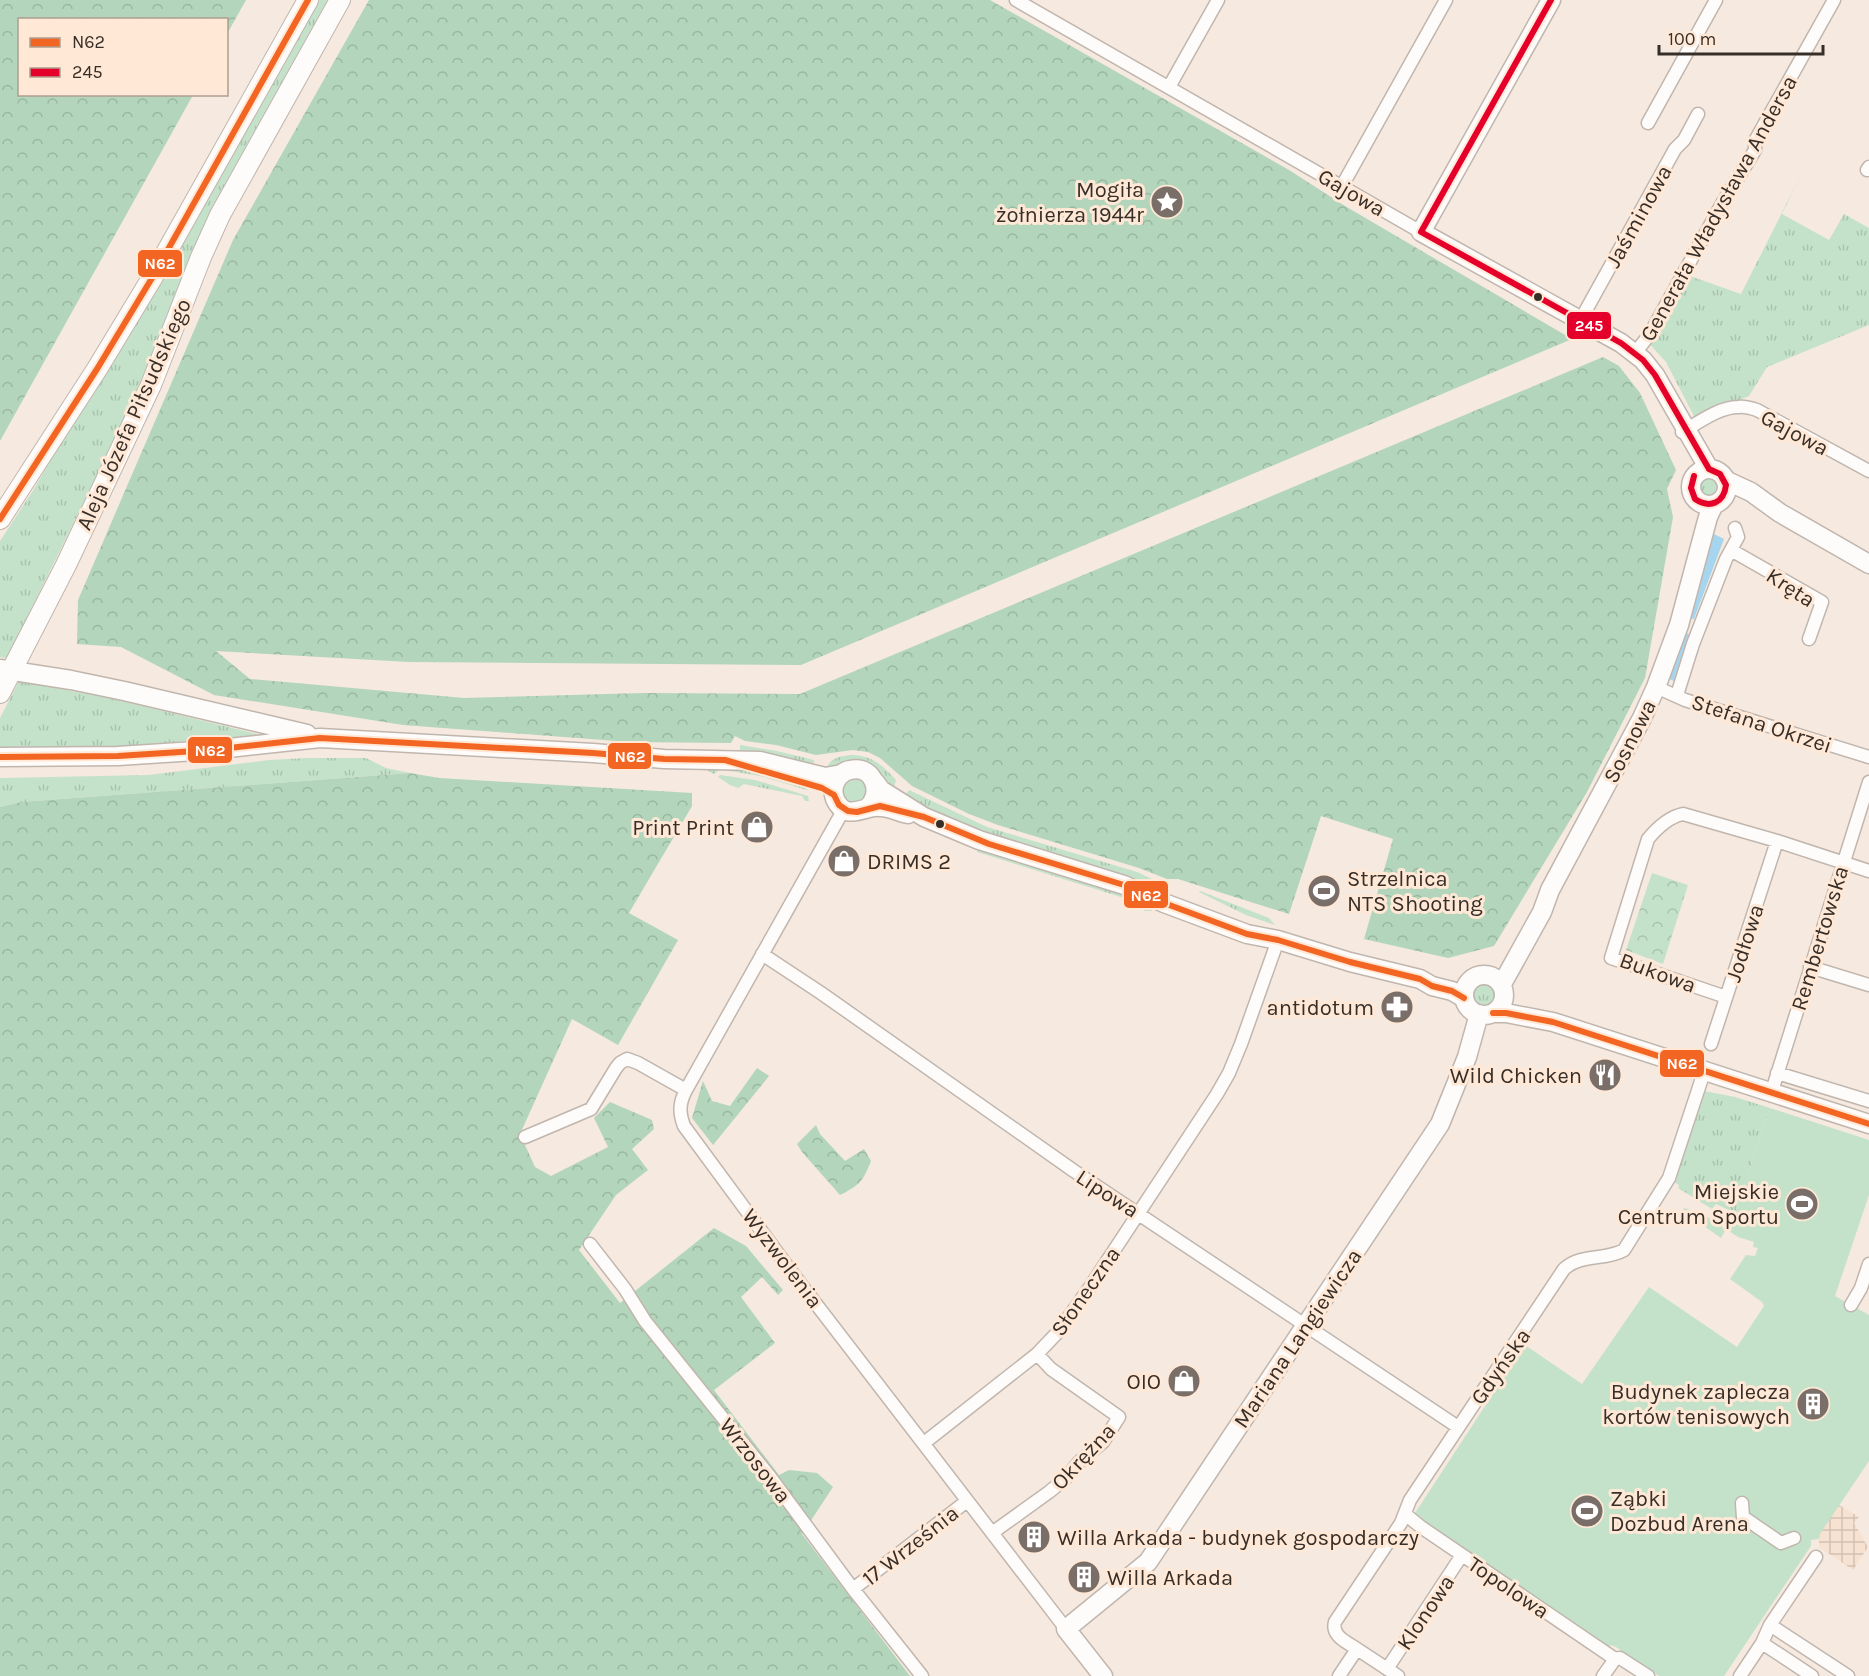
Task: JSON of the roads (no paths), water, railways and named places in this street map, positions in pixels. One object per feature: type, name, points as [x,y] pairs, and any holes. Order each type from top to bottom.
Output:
[{"type":"main road","name":"Aleja Józefa Piłsudskiego","points":[[0,519],[91,379],[152,278],[308,0]]},
{"type":"main road","name":"Aleja Józefa Piłsudskiego","points":[[0,693],[6,670],[66,565],[151,385],[201,257],[220,215],[340,0]]},
{"type":"main road","points":[[1421,232],[1551,0]]},
{"type":"main road","name":"Gajowa","points":[[1421,232],[1635,353],[1655,375],[1702,473]]},
{"type":"main road","points":[[1721,494],[1717,471],[1702,473],[1691,488],[1695,499],[1706,505],[1721,494],[1751,492],[1780,513],[1869,564]]},
{"type":"main road","name":"Sosnowa","points":[[1492,983],[1542,912],[1550,890],[1638,727],[1656,687],[1678,625],[1708,517],[1721,494]]},
{"type":"main road","name":"Sosnowa","points":[[1689,584],[1698,513],[1695,499]]},
{"type":"main road","points":[[6,670],[124,691],[320,738]]},
{"type":"main road","points":[[0,757],[118,756],[211,750],[320,738],[664,759],[771,763],[825,777],[851,770],[861,770],[869,774],[881,790],[924,817]]},
{"type":"main road","points":[[733,761],[822,788],[839,802],[857,812],[880,806],[924,817],[989,844],[1124,885],[1156,891],[1180,899],[1251,925],[1278,940],[1350,962],[1420,979],[1432,986],[1452,991],[1464,998],[1468,1006],[1486,1013],[1506,1013],[1553,1022],[1770,1094],[1869,1124]]},
{"type":"main road","points":[[839,802],[835,782],[842,774]]},
{"type":"main road","points":[[866,809],[873,804],[876,796],[875,782]]},
{"type":"main road","points":[[1420,979],[1492,983],[1553,1022]]},
{"type":"main road","points":[[1464,998],[1466,987],[1492,983]]},
{"type":"main road","name":"Mariana Langiewicza","points":[[1066,1629],[1148,1562],[1440,1124],[1486,1013],[1502,1005],[1492,983]]},
{"type":"main road","name":"Wyzwolenia","points":[[1066,1629],[1103,1676]]},
{"type":"street","name":"Gajowa","points":[[1016,0],[1421,232]]},
{"type":"street","points":[[1169,87],[1218,0]]},
{"type":"street","points":[[1342,186],[1446,0]]},
{"type":"street","points":[[1648,123],[1716,0]]},
{"type":"street","name":"Generała Władysława Andersa","points":[[1635,353],[1650,334],[1755,150],[1755,141],[1834,0]]},
{"type":"street","name":"Jaśminowa","points":[[1580,321],[1675,149],[1684,140],[1698,114]]},
{"type":"street","name":"Gajowa","points":[[1683,432],[1738,406],[1757,410],[1869,471]]},
{"type":"street","name":"Sosnowa","points":[[1677,695],[1693,644],[1738,537],[1735,528]]},
{"type":"street","name":"Kręta","points":[[1731,550],[1822,602],[1809,639]]},
{"type":"street","name":"Stefana Okrzei","points":[[1656,687],[1685,700],[1869,757]]},
{"type":"street","name":"Rembertowska","points":[[1770,1094],[1869,782]]},
{"type":"street","name":"Wyzwolenia","points":[[839,802],[762,954],[686,1090],[680,1107],[684,1126],[794,1274],[1066,1629]]},
{"type":"street","name":"Bukowa","points":[[1726,997],[1611,957],[1648,839],[1673,818],[1683,814],[1777,841]]},
{"type":"street","points":[[1777,841],[1869,871]]},
{"type":"street","name":"Jodłowa","points":[[1712,1044],[1777,841]]},
{"type":"street","name":"Słoneczna","points":[[924,1443],[1037,1354],[1058,1332],[1075,1308],[1217,1094],[1228,1073],[1278,940]]},
{"type":"street","name":"Lipowa","points":[[762,954],[830,999],[1074,1171],[1458,1427]]},
{"type":"street","points":[[1810,967],[1869,986]]},
{"type":"street","points":[[525,1137],[591,1109],[616,1068],[627,1059],[686,1090]]},
{"type":"street","name":"Gdyńska","points":[[1398,1676],[1336,1634],[1335,1622],[1406,1514],[1410,1500],[1564,1269],[1580,1259],[1616,1254],[1624,1250],[1669,1178],[1704,1072]]},
{"type":"street","points":[[1777,1073],[1869,1101]]},
{"type":"street","name":"Wrzosowa","points":[[590,1244],[625,1289],[645,1321],[771,1478],[853,1589],[922,1676]]},
{"type":"street","points":[[1851,1305],[1861,1288],[1869,1264]]},
{"type":"street","name":"Okrężna","points":[[992,1533],[1066,1478],[1079,1462],[1103,1442],[1119,1418],[1051,1369],[1037,1354]]},
{"type":"street","name":"17 Września","points":[[853,1589],[968,1501]]},
{"type":"street","points":[[1742,1503],[1743,1517],[1781,1544],[1794,1538]]},
{"type":"street","name":"Topolowa","points":[[1406,1514],[1421,1527],[1615,1659],[1620,1658],[1648,1676]]},
{"type":"street","name":"Klonowa","points":[[1387,1669],[1462,1555]]},
{"type":"street","points":[[1740,1676],[1762,1643],[1770,1625],[1816,1557]]},
{"type":"street","points":[[1770,1625],[1848,1676]]},
{"type":"street","points":[[1762,1643],[1812,1676]]},
{"type":"street","points":[[1339,1676],[1357,1649]]},
{"type":"street","points":[[1603,1676],[1615,1659]]},
{"type":"water","points":[[1714,534],[1724,539],[1694,619],[1689,618]]},
{"type":"water","points":[[1685,633],[1689,634],[1674,681],[1669,679]]},
{"type":"place","name":"Mogiła żołnierza 1944r","points":[[1167,202]]},
{"type":"place","name":"Print Print","points":[[757,827]]},
{"type":"place","name":"DRIMS 2","points":[[844,861]]},
{"type":"place","name":"Strzelnica NTS Shooting","points":[[1324,891]]},
{"type":"place","name":"antidotum","points":[[1397,1007]]},
{"type":"place","name":"Wild Chicken","points":[[1605,1075]]},
{"type":"place","name":"Miejskie Centrum Sportu","points":[[1802,1204]]},
{"type":"place","name":"OIO","points":[[1184,1381]]},
{"type":"place","name":"Budynek zaplecza kortów tenisowych","points":[[1813,1404]]},
{"type":"place","name":"Ząbki Dozbud Arena","points":[[1587,1511]]},
{"type":"place","name":"Willa Arkada - budynek gospodarczy","points":[[1034,1537]]},
{"type":"place","name":"Willa Arkada","points":[[1084,1577]]}]
